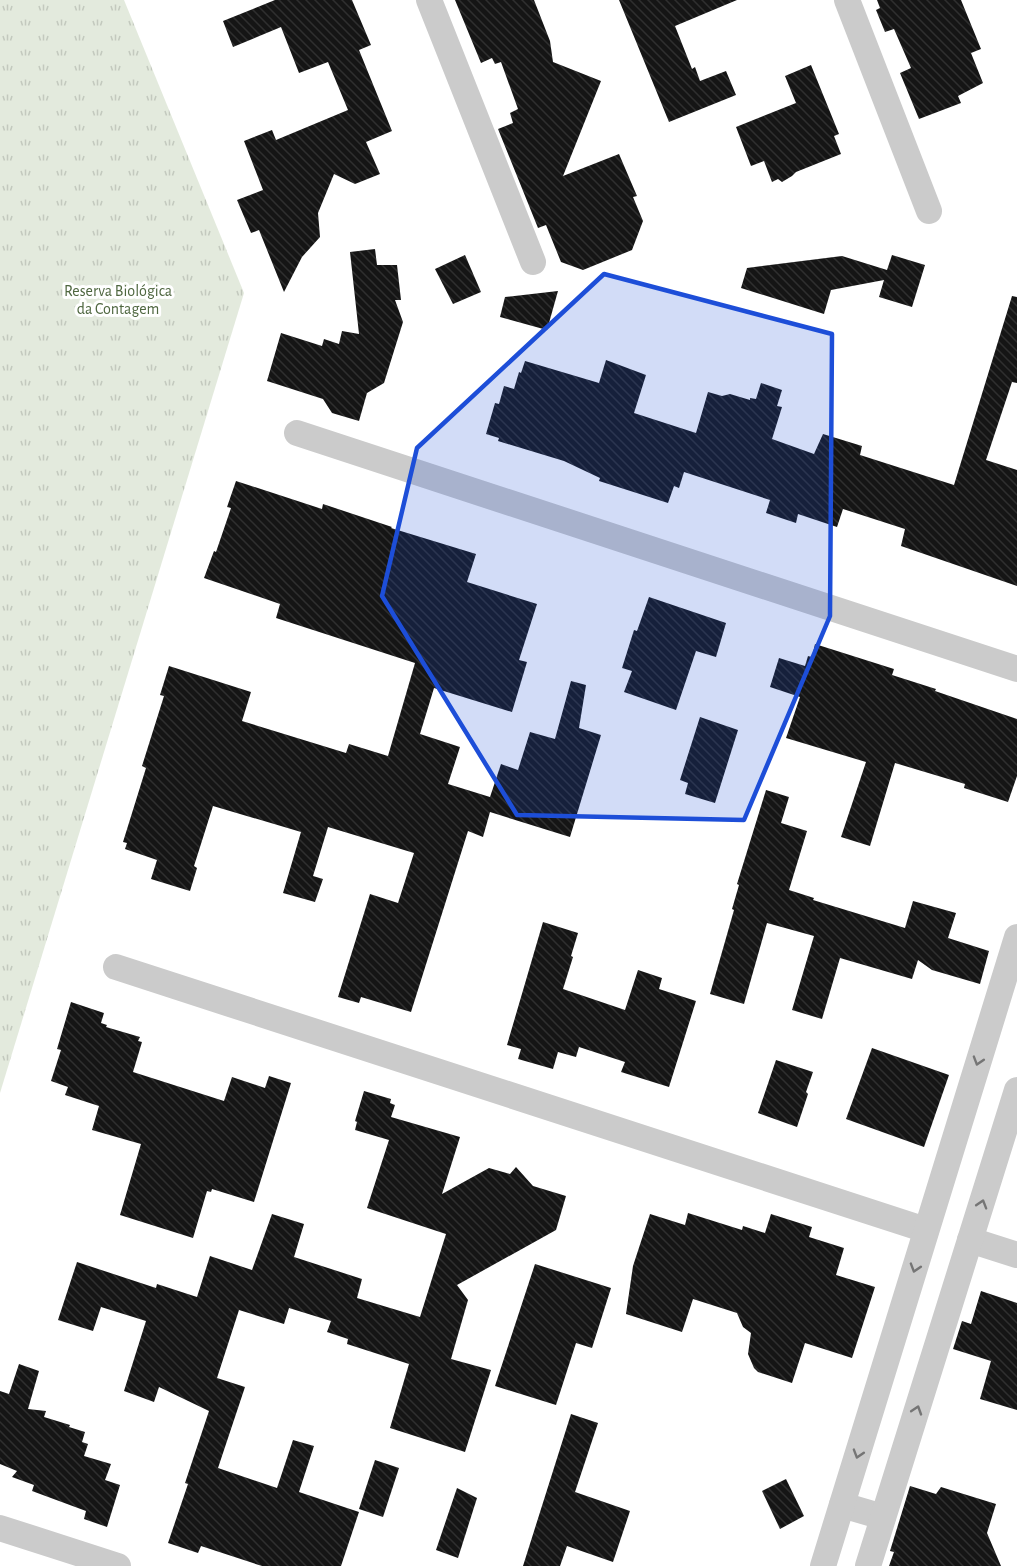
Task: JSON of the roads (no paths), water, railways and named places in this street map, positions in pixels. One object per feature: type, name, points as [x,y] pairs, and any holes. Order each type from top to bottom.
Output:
[{"type":"street","points":[[429,0],[533,262]]},
{"type":"street","points":[[847,0],[929,211]]},
{"type":"street","points":[[297,433],[1017,669]]},
{"type":"street","points":[[823,1566],[926,1230],[1006,1003],[1017,937]]},
{"type":"street","points":[[117,967],[926,1230]]},
{"type":"street","points":[[868,1566],[1017,1090]]},
{"type":"street","points":[[970,1240],[1017,1255]]},
{"type":"street","points":[[842,1505],[883,1517]]},
{"type":"street","points":[[0,1528],[118,1566]]},
{"type":"park label","name":"Reserva Biológica da Contagem","points":[[118,299]]}]
